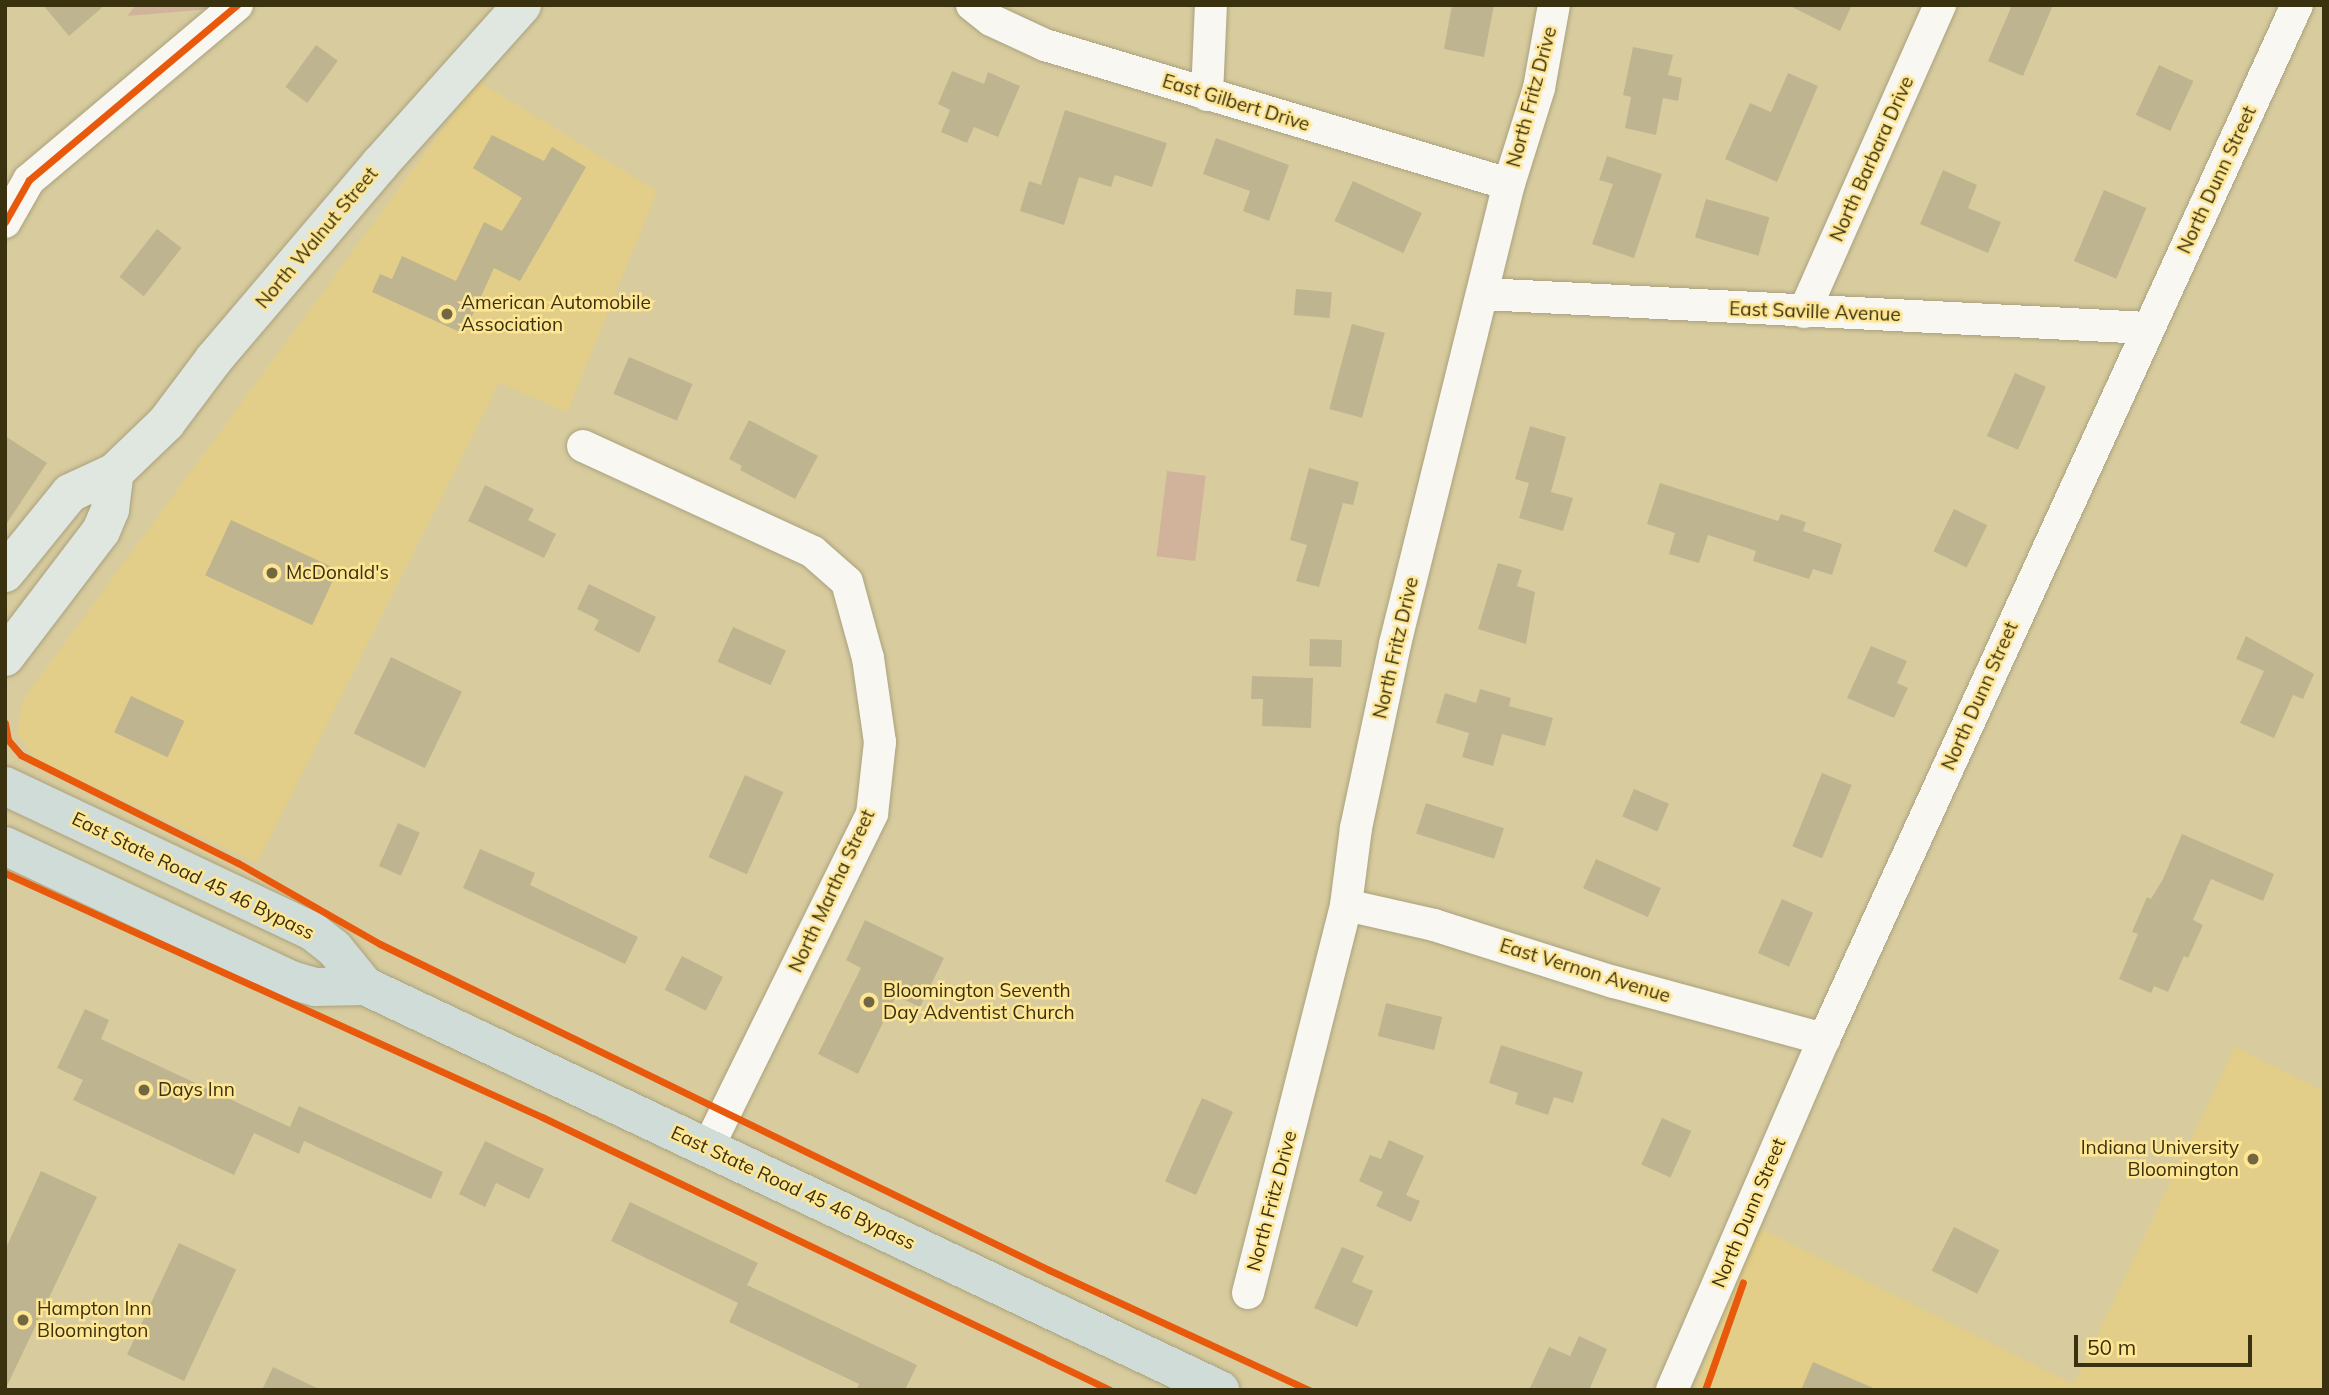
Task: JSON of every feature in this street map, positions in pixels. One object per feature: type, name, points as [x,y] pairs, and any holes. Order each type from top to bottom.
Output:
[{"type":"highway","name":"East State Road 45 46 Bypass","points":[[5,786],[312,931],[334,948],[365,986],[1220,1390]]},
{"type":"highway","name":"East State Road 45 46 Bypass","points":[[5,846],[291,980],[316,987],[365,986]]},
{"type":"main road","name":"North Walnut Street","points":[[5,573],[70,493],[116,472],[166,423],[214,359],[380,164],[522,5]]},
{"type":"main road","points":[[5,657],[101,531],[110,509],[116,472]]},
{"type":"street","points":[[5,222],[29,180],[237,5]]},
{"type":"street","name":"East Gilbert Drive","points":[[972,5],[991,20],[1045,45],[1509,184]]},
{"type":"street","points":[[1207,95],[1211,5]]},
{"type":"street","name":"North Fritz Drive","points":[[1248,1293],[1346,905],[1356,828],[1395,644],[1509,184],[1538,88],[1554,5]]},
{"type":"street","name":"North Barbara Drive","points":[[1804,312],[1940,5]]},
{"type":"street","name":"North Dunn Street","points":[[1672,1390],[1824,1039],[2297,5]]},
{"type":"street","name":"East Saville Avenue","points":[[1483,294],[2148,328]]},
{"type":"street","name":"North Martha Street","points":[[583,446],[813,552],[847,582],[869,658],[880,742],[872,814],[708,1147]]},
{"type":"street","name":"East Vernon Avenue","points":[[1346,905],[1434,925],[1614,982],[1824,1039]]},
{"type":"shaded area","points":[[136,5],[258,5],[127,16]]},
{"type":"shaded area","points":[[478,81],[657,191],[567,412],[499,383],[257,863],[36,760],[17,733],[23,700]]},
{"type":"shaded area","points":[[1167,471],[1206,476],[1195,561],[1157,556]]},
{"type":"shaded area","name":"Indiana University Bloomington","points":[[2235,1047],[2324,1091],[2324,1390],[1695,1390],[1757,1227],[2074,1384]]},
{"type":"building","points":[[43,5],[105,5],[69,36]]},
{"type":"building","points":[[1452,5],[1494,5],[1484,57],[1444,49]]},
{"type":"building","points":[[1788,5],[1852,5],[1840,31]]},
{"type":"building","points":[[2012,5],[2053,5],[2023,76],[1988,61]]},
{"type":"building","points":[[316,45],[338,61],[307,103],[285,87]]},
{"type":"building","points":[[1633,47],[1673,55],[1668,75],[1682,78],[1678,101],[1663,98],[1656,135],[1625,128],[1631,97],[1623,95]]},
{"type":"building","points":[[2159,65],[2193,81],[2170,131],[2136,115]]},
{"type":"building","points":[[952,71],[984,84],[988,72],[1020,86],[998,137],[974,127],[967,143],[941,132],[950,110],[938,104]]},
{"type":"building","points":[[1788,73],[1818,86],[1777,182],[1725,159],[1750,103],[1771,112]]},
{"type":"building","points":[[1065,110],[1167,143],[1152,187],[1115,175],[1111,187],[1079,177],[1064,225],[1020,211],[1029,181],[1041,185]]},
{"type":"building","points":[[492,135],[544,161],[552,147],[586,167],[520,281],[494,268],[464,334],[372,292],[380,274],[392,279],[402,256],[456,281],[484,222],[502,231],[522,198],[473,168]]},
{"type":"building","points":[[1216,138],[1289,165],[1269,221],[1243,211],[1250,191],[1203,174]]},
{"type":"building","points":[[1607,156],[1662,174],[1634,258],[1592,244],[1613,184],[1599,180]]},
{"type":"building","points":[[1943,170],[1977,185],[1968,208],[2001,222],[1988,253],[1920,224]]},
{"type":"building","points":[[1353,181],[1422,213],[1403,253],[1334,221]]},
{"type":"building","points":[[2104,190],[2146,208],[2116,279],[2074,261]]},
{"type":"building","points":[[1706,199],[1769,217],[1758,256],[1695,237]]},
{"type":"building","points":[[157,229],[181,248],[144,296],[119,277]]},
{"type":"building","points":[[1296,289],[1332,292],[1330,318],[1294,315]]},
{"type":"building","points":[[1352,324],[1385,333],[1362,418],[1329,409]]},
{"type":"building","points":[[629,357],[693,384],[677,421],[613,394]]},
{"type":"building","points":[[2015,373],[2046,387],[2018,450],[1987,436]]},
{"type":"building","points":[[749,420],[818,456],[795,499],[740,470],[742,466],[729,459]]},
{"type":"building","points":[[1530,426],[1566,437],[1551,492],[1573,498],[1563,531],[1519,518],[1529,483],[1515,479]]},
{"type":"building","points":[[5,436],[47,463],[5,526]]},
{"type":"building","points":[[1309,468],[1359,482],[1353,505],[1343,503],[1319,587],[1296,581],[1307,545],[1290,540]]},
{"type":"building","points":[[1660,483],[1778,521],[1781,514],[1806,522],[1803,531],[1842,544],[1832,575],[1813,569],[1809,579],[1753,561],[1756,551],[1708,535],[1699,563],[1669,554],[1675,533],[1647,524]]},
{"type":"building","points":[[485,485],[534,509],[528,520],[556,534],[544,558],[468,521]]},
{"type":"building","points":[[1954,509],[1987,525],[1967,567],[1933,551]]},
{"type":"building","name":"McDonald's","points":[[231,520],[338,570],[312,625],[205,575]]},
{"type":"building","points":[[1498,563],[1522,570],[1517,586],[1535,592],[1526,644],[1478,629]]},
{"type":"building","points":[[589,584],[656,617],[639,653],[594,630],[599,620],[577,609]]},
{"type":"building","points":[[733,627],[786,651],[771,685],[718,662]]},
{"type":"building","points":[[2246,636],[2314,674],[2303,699],[2293,695],[2274,738],[2240,723],[2264,671],[2236,659]]},
{"type":"building","points":[[1310,639],[1342,640],[1341,667],[1309,666]]},
{"type":"building","points":[[1871,646],[1907,661],[1897,683],[1908,688],[1894,718],[1847,698]]},
{"type":"building","points":[[391,657],[462,692],[425,768],[354,733]]},
{"type":"building","points":[[1252,676],[1313,678],[1311,728],[1262,726],[1263,699],[1251,699]]},
{"type":"building","points":[[1480,689],[1511,698],[1509,706],[1553,718],[1545,746],[1502,734],[1493,766],[1462,757],[1469,733],[1436,723],[1445,693],[1476,703]]},
{"type":"building","points":[[131,696],[184,721],[168,757],[114,732]]},
{"type":"building","points":[[1822,773],[1852,785],[1822,858],[1792,846]]},
{"type":"building","points":[[745,775],[783,792],[747,874],[708,857]]},
{"type":"building","points":[[1634,789],[1669,804],[1657,831],[1622,817]]},
{"type":"building","points":[[1426,803],[1504,828],[1494,859],[1416,833]]},
{"type":"building","points":[[398,823],[420,833],[401,876],[379,866]]},
{"type":"building","points":[[2182,834],[2274,874],[2263,901],[2211,879],[2193,920],[2203,925],[2188,958],[2184,956],[2168,992],[2154,986],[2151,993],[2119,979],[2138,934],[2132,932],[2147,897],[2151,899],[2163,879]]},
{"type":"building","points":[[480,849],[535,873],[530,885],[638,937],[625,964],[463,888]]},
{"type":"building","points":[[1596,859],[1661,888],[1648,917],[1583,888]]},
{"type":"building","points":[[1782,899],[1813,913],[1789,967],[1758,953]]},
{"type":"building","name":"Bloomington Seventh Day Adventist Church","points":[[865,920],[944,958],[920,1007],[896,996],[858,1074],[818,1054],[861,968],[846,960]]},
{"type":"building","points":[[682,956],[723,977],[706,1011],[665,990]]},
{"type":"building","points":[[1386,1003],[1442,1017],[1434,1050],[1378,1036]]},
{"type":"building","name":"Days Inn","points":[[85,1009],[109,1020],[101,1039],[290,1127],[299,1106],[443,1172],[431,1199],[304,1141],[299,1154],[254,1133],[234,1175],[73,1100],[83,1080],[57,1068]]},
{"type":"building","points":[[1501,1045],[1583,1072],[1573,1103],[1554,1097],[1548,1115],[1515,1104],[1518,1093],[1489,1083]]},
{"type":"building","points":[[1202,1098],[1233,1112],[1196,1195],[1165,1181]]},
{"type":"building","points":[[1662,1118],[1691,1131],[1670,1178],[1641,1165]]},
{"type":"building","points":[[1389,1140],[1424,1156],[1406,1195],[1420,1201],[1411,1222],[1376,1206],[1383,1192],[1359,1181],[1370,1155],[1381,1159]]},
{"type":"building","points":[[485,1141],[544,1169],[529,1199],[496,1183],[485,1207],[459,1194]]},
{"type":"building","name":"Hampton Inn Bloomington","points":[[41,1171],[97,1197],[5,1390],[5,1250]]},
{"type":"building","points":[[630,1202],[758,1263],[747,1285],[917,1365],[905,1390],[856,1390],[859,1384],[729,1322],[738,1303],[611,1241]]},
{"type":"building","points":[[1954,1227],[1999,1250],[1977,1294],[1932,1271]]},
{"type":"building","points":[[179,1243],[236,1270],[184,1381],[127,1354]]},
{"type":"building","points":[[1342,1247],[1364,1256],[1352,1282],[1373,1291],[1357,1327],[1314,1308]]},
{"type":"building","points":[[1579,1336],[1607,1349],[1589,1390],[1529,1390],[1549,1347],[1570,1356]]},
{"type":"building","points":[[1813,1362],[1878,1390],[1801,1390]]},
{"type":"building","points":[[273,1367],[321,1390],[262,1390]]},
{"type":"cycle path","points":[[5,222],[29,180],[237,5]]},
{"type":"cycle path","points":[[5,723],[8,740],[21,755],[238,863],[380,944],[1049,1270],[1309,1390]]},
{"type":"cycle path","points":[[5,873],[542,1117],[1110,1390]]},
{"type":"cycle path","points":[[1705,1390],[1743,1282]]},
{"type":"place","name":"American Automobile Association","points":[[447,314]]},
{"type":"place","name":"McDonald's","points":[[272,573]]},
{"type":"place","name":"Bloomington Seventh Day Adventist Church","points":[[869,1002]]},
{"type":"place","name":"Days Inn","points":[[144,1090]]},
{"type":"place","name":"Indiana University Bloomington","points":[[2253,1159]]},
{"type":"place","name":"Hampton Inn Bloomington","points":[[23,1320]]}]
